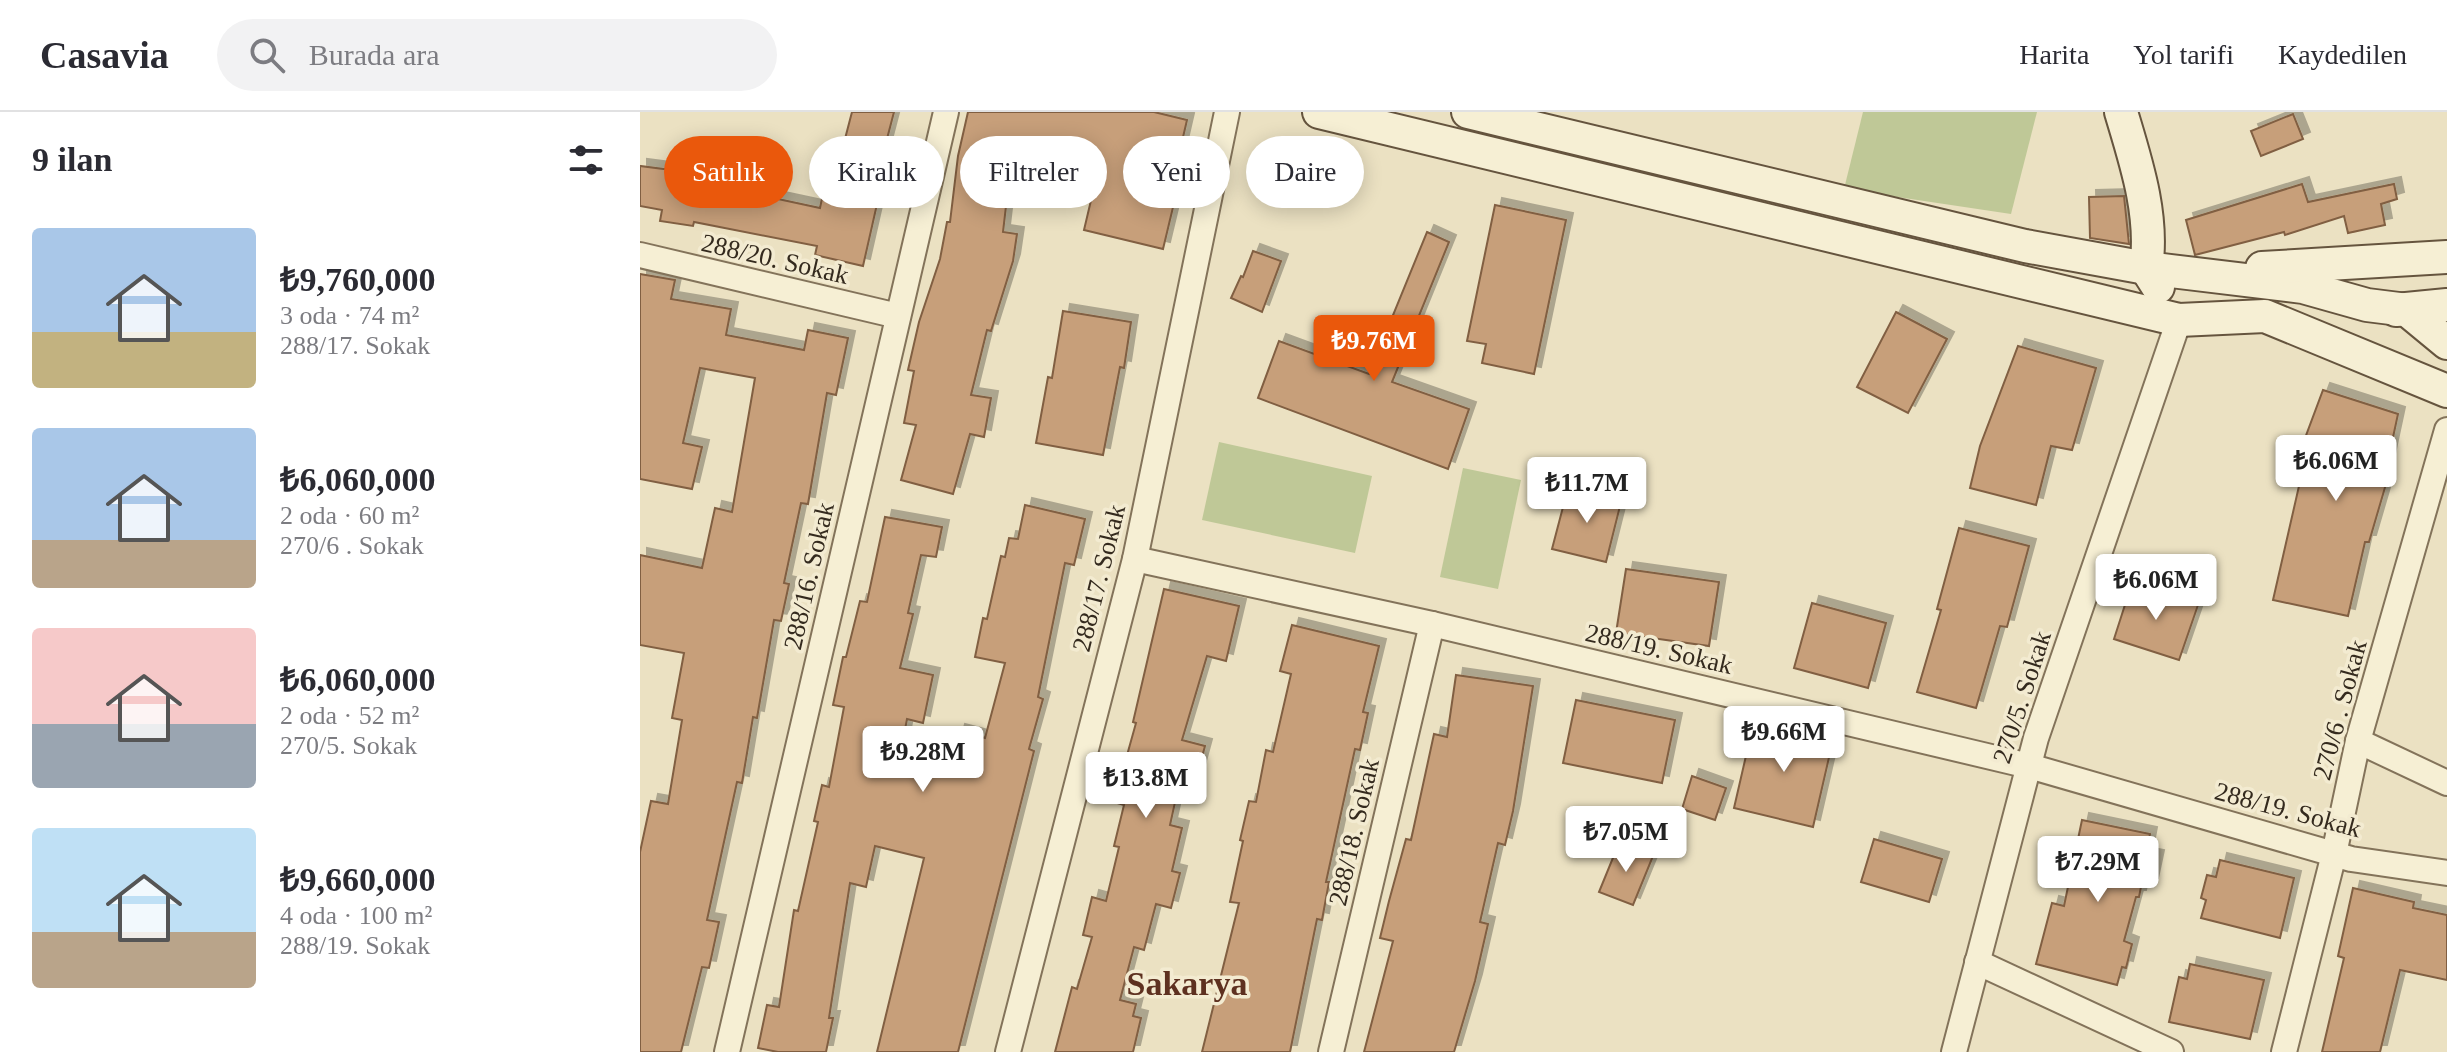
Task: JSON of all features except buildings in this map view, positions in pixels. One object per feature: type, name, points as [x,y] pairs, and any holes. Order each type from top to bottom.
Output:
[{"type":"street","name":"288/16. Sokak","points":[[727,1052],[946,112]]},
{"type":"street","name":"288/17. Sokak","points":[[1008,1052],[1135,559],[1227,112]]},
{"type":"street","points":[[1319,112],[2179,320],[2407,310],[2447,305]]},
{"type":"street","points":[[1468,112],[2025,246],[2161,270],[2303,287],[2367,305],[2407,310],[2447,343]]},
{"type":"street","points":[[2121,112],[2136,165],[2150,241],[2179,320]]},
{"type":"street","name":"288/20. Sokak","points":[[640,255],[898,316]]},
{"type":"street","points":[[2161,270],[2447,257]]},
{"type":"street","points":[[2265,316],[2447,391]]},
{"type":"street","name":"270/5. Sokak","points":[[1954,1052],[2036,738],[2179,320]]},
{"type":"street","name":"270/6 . Sokak","points":[[2284,1052],[2334,854],[2358,741],[2447,430]]},
{"type":"street","name":"288/19. Sokak","points":[[1135,559],[1432,624],[2029,766],[2351,859],[2447,873]]},
{"type":"street","name":"288/18. Sokak","points":[[1331,1052],[1432,624]]},
{"type":"street","points":[[2358,741],[2447,783]]},
{"type":"street","points":[[1977,962],[2171,1052]]},
{"type":"green space","points":[[1863,112],[2037,112],[2011,214],[1844,189]]},
{"type":"green space","points":[[1219,442],[1372,476],[1355,553],[1202,520]]},
{"type":"green space","points":[[1463,468],[1521,480],[1498,589],[1440,577]]},
{"type":"district","name":"Sakarya","points":[[1187,983]]}]
